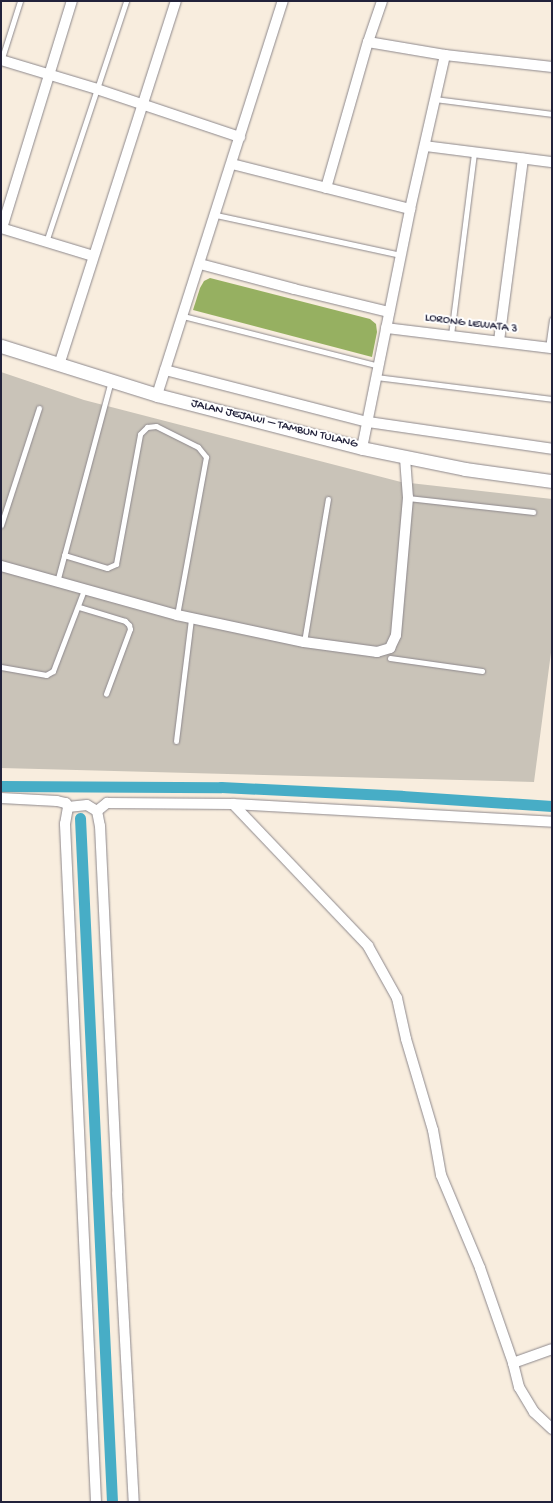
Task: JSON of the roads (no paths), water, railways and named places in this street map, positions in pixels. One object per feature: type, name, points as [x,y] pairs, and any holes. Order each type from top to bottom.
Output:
[{"type":"street","points":[[72,1],[2,228],[93,256]]},
{"type":"street","points":[[59,365],[176,1]]},
{"type":"street","points":[[157,396],[216,215],[283,1]]},
{"type":"street","points":[[326,188],[368,42],[382,1]]},
{"type":"street","points":[[368,42],[444,55],[552,67]]},
{"type":"street","points":[[362,448],[410,209],[444,55]]},
{"type":"street","points":[[1,60],[97,89],[240,137]]},
{"type":"street","points":[[425,146],[552,162]]},
{"type":"street","points":[[499,341],[523,159]]},
{"type":"street","points":[[232,164],[410,209]]},
{"type":"street","points":[[200,264],[389,312]]},
{"type":"street","name":"LORONG LEWATA 3","points":[[386,328],[550,348]]},
{"type":"street","name":"JALAN JEJAWI – TAMBUN TULANG","points":[[1,346],[157,396],[362,448],[405,458],[472,470],[552,481]]},
{"type":"street","points":[[166,370],[368,422],[552,449]]},
{"type":"street","points":[[1,566],[56,583],[177,615],[304,642],[377,652],[390,648],[396,635],[408,498],[405,458]]},
{"type":"street","points":[[1,798],[57,800],[66,803],[68,807],[65,824],[96,1502]]},
{"type":"street","points":[[97,811],[107,803],[233,804],[552,822]]},
{"type":"street","points":[[233,804],[368,946],[397,998],[406,1039],[433,1130],[440,1175],[480,1268],[513,1363],[519,1388],[534,1412],[552,1429]]},
{"type":"street","points":[[68,807],[87,805],[97,811],[100,826],[117,1194],[134,1502]]},
{"type":"street","points":[[513,1363],[552,1349]]},
{"type":"lane","points":[[1,60],[20,1]]},
{"type":"lane","points":[[46,242],[126,1]]},
{"type":"lane","points":[[435,99],[552,114]]},
{"type":"lane","points":[[451,335],[474,153]]},
{"type":"lane","points":[[216,215],[401,255]]},
{"type":"lane","points":[[183,316],[379,366]]},
{"type":"lane","points":[[550,348],[552,320]]},
{"type":"lane","points":[[376,378],[552,399]]},
{"type":"lane","points":[[56,583],[111,381]]},
{"type":"lane","points":[[1,525],[39,408]]},
{"type":"lane","points":[[64,555],[107,568],[116,564],[140,434],[147,427],[156,426],[198,447],[206,457],[177,615]]},
{"type":"lane","points":[[408,498],[533,512]]},
{"type":"lane","points":[[304,642],[328,499]]},
{"type":"lane","points":[[1,667],[46,675],[53,671],[79,607],[84,590]]},
{"type":"lane","points":[[79,607],[125,621],[129,625],[130,629],[106,694]]},
{"type":"lane","points":[[176,741],[191,618]]},
{"type":"lane","points":[[390,658],[482,670]]},
{"type":"waterway","points":[[1,786],[221,787],[402,796],[552,806]]},
{"type":"waterway","points":[[80,818],[112,1502]]}]
